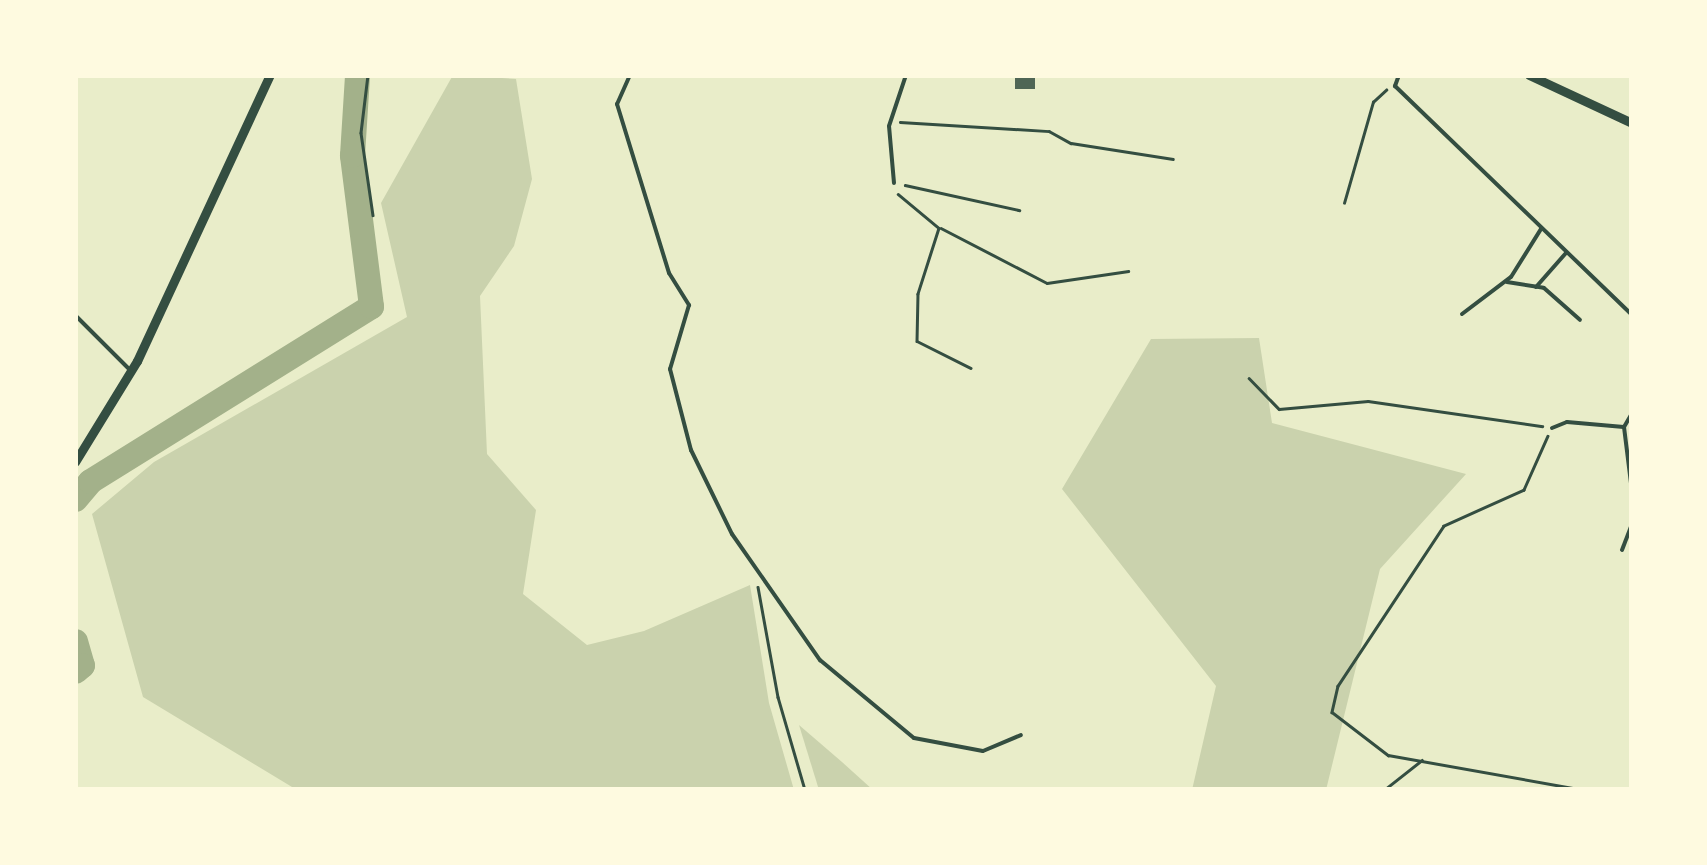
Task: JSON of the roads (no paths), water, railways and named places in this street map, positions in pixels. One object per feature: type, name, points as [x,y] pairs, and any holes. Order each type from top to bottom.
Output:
[{"type":"street","points":[[75,462],[131,372],[270,75]]},
{"type":"street","points":[[1529,75],[1632,123]]},
{"type":"lane","points":[[630,75],[618,104],[669,273],[689,305],[670,368],[683,418],[732,534],[760,567],[820,660],[914,738],[983,751],[1021,735]]},
{"type":"lane","points":[[894,184],[889,126],[906,75]]},
{"type":"lane","points":[[1399,75],[1395,86],[1632,315]]},
{"type":"lane","points":[[1462,314],[1505,282],[1542,230]]},
{"type":"lane","points":[[1536,287],[1567,252]]},
{"type":"lane","points":[[1505,282],[1536,287],[1580,320]]},
{"type":"lane","points":[[75,315],[131,372]]},
{"type":"lane","points":[[1632,413],[1624,427],[1632,491]]},
{"type":"lane","points":[[1552,428],[1567,422],[1624,427]]},
{"type":"lane","points":[[1622,550],[1632,524]]},
{"type":"waterway","points":[[75,499],[90,481],[371,306],[352,155],[357,75]]},
{"type":"waterway","points":[[75,641],[82,665],[75,671]]}]
